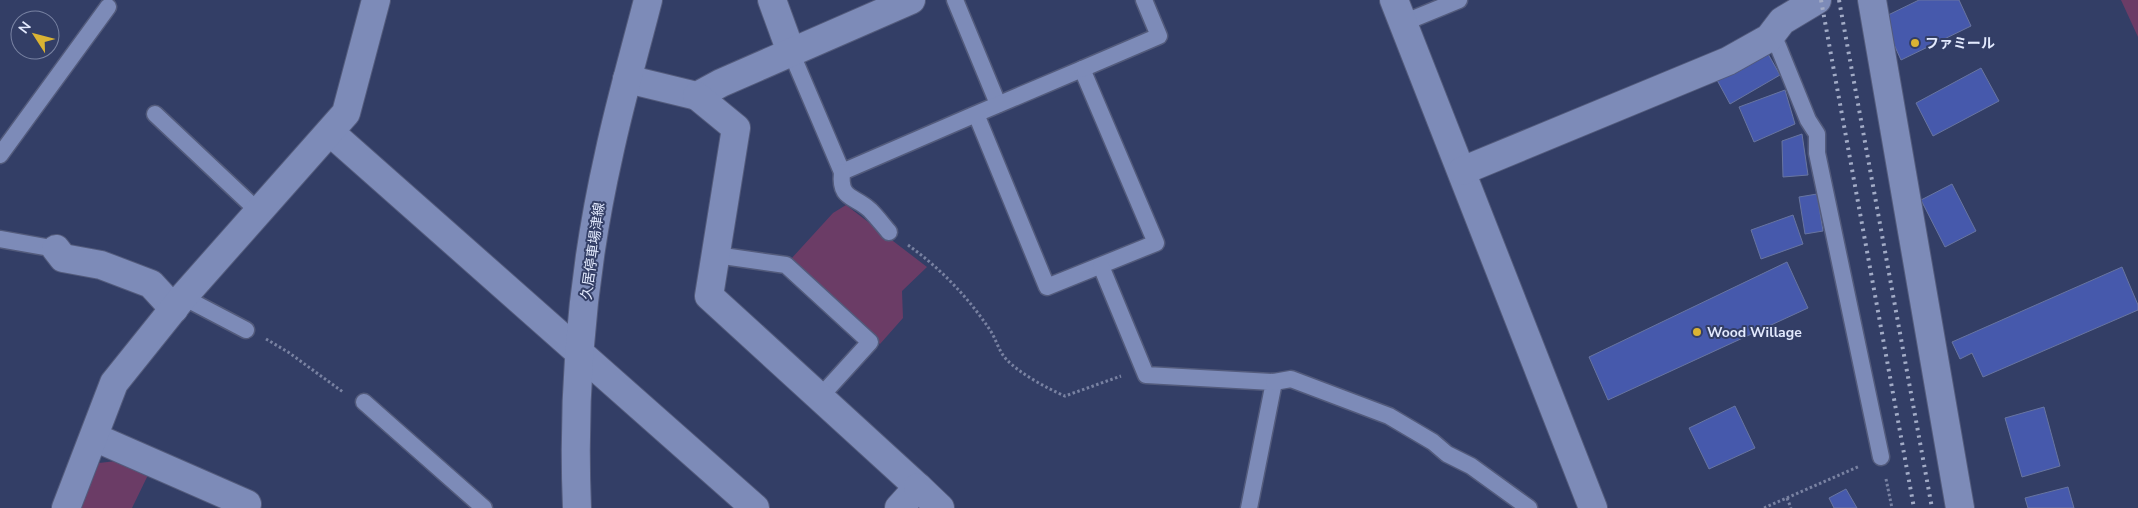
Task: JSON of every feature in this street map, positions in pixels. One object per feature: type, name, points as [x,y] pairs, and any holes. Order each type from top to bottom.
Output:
[{"type":"street","points":[[66,508],[114,383],[179,303],[346,113],[376,0]]},
{"type":"street","name":"久居停車場津線","points":[[577,508],[575,451],[581,354],[595,227],[608,155],[648,0]]},
{"type":"street","points":[[772,0],[791,52]]},
{"type":"street","points":[[697,96],[721,83],[911,0]]},
{"type":"street","points":[[1872,0],[1960,508]]},
{"type":"street","points":[[1462,171],[1728,61],[1769,38],[1782,22],[1809,2]]},
{"type":"street","points":[[1398,12],[1593,508]]},
{"type":"street","points":[[627,79],[697,96],[736,128],[709,296],[940,508]]},
{"type":"street","points":[[330,132],[754,508]]},
{"type":"street","points":[[56,249],[63,258],[100,265],[151,284],[179,303]]},
{"type":"street","points":[[94,437],[247,504]]},
{"type":"street","points":[[898,508],[918,487]]},
{"type":"lane","points":[[955,0],[998,104]]},
{"type":"lane","points":[[842,172],[1159,36],[1144,0]]},
{"type":"lane","points":[[1398,12],[1459,0]]},
{"type":"lane","points":[[0,155],[108,7]]},
{"type":"lane","points":[[1769,38],[1778,46],[1808,120],[1817,134],[1817,153],[1881,457]]},
{"type":"lane","points":[[791,52],[842,172],[840,185],[845,193],[870,210],[890,232]]},
{"type":"lane","points":[[976,114],[1047,287],[1156,243],[1082,69]]},
{"type":"lane","points":[[155,114],[259,212]]},
{"type":"lane","points":[[0,239],[56,249]]},
{"type":"lane","points":[[716,255],[786,266],[870,342],[820,397]]},
{"type":"lane","points":[[1101,266],[1146,375],[1274,382],[1291,379],[1389,416],[1427,439],[1447,454],[1471,466],[1529,508]]},
{"type":"lane","points":[[179,303],[246,330]]},
{"type":"lane","points":[[1249,508],[1274,382]]},
{"type":"lane","points":[[364,402],[484,508]]},
{"type":"path","points":[[890,232],[930,261],[945,275],[989,330],[1007,360],[1045,388],[1065,396],[1143,368]]},
{"type":"path","points":[[246,330],[257,333],[288,352],[355,400],[364,402]]},
{"type":"path","points":[[1764,508],[1881,457],[1892,508]]},
{"type":"path","points":[[1787,498],[1790,508]]},
{"type":"shaded area","points":[[2121,0],[2138,0],[2138,37]]},
{"type":"shaded area","points":[[846,205],[927,267],[902,291],[903,318],[880,344],[791,259],[833,213]]},
{"type":"shaded area","points":[[116,461],[148,475],[132,508],[81,508],[99,463]]},
{"type":"building","name":"ファミール","points":[[1919,0],[1959,0],[1971,26],[1901,60],[1882,18]]},
{"type":"building","points":[[1767,52],[1780,75],[1730,104],[1717,80]]},
{"type":"building","points":[[1981,68],[1999,101],[1933,136],[1916,103]]},
{"type":"building","points":[[1785,90],[1795,124],[1754,142],[1739,107]]},
{"type":"building","points":[[1802,134],[1808,175],[1783,177],[1782,141]]},
{"type":"building","points":[[1952,184],[1976,231],[1945,247],[1921,200]]},
{"type":"building","points":[[1817,194],[1823,231],[1805,234],[1799,197]]},
{"type":"building","points":[[1793,215],[1803,244],[1761,259],[1751,230]]},
{"type":"building","name":"Wood Willage","points":[[1787,262],[1808,308],[1608,400],[1589,357]]},
{"type":"building","points":[[2122,267],[2138,305],[2138,310],[1983,377],[1972,353],[1960,359],[1952,342]]},
{"type":"building","points":[[1735,406],[1755,448],[1709,469],[1689,428]]},
{"type":"building","points":[[2044,407],[2060,466],[2022,477],[2005,418]]},
{"type":"building","points":[[2068,487],[2074,508],[2028,508],[2025,498]]},
{"type":"building","points":[[1846,489],[1857,508],[1834,508],[1829,498]]},
{"type":"railway","points":[[1821,0],[1914,508]]},
{"type":"railway","points":[[1839,0],[1932,508]]},
{"type":"place","name":"ファミール","points":[[1915,43]]},
{"type":"place","name":"Wood Willage","points":[[1697,332]]}]
